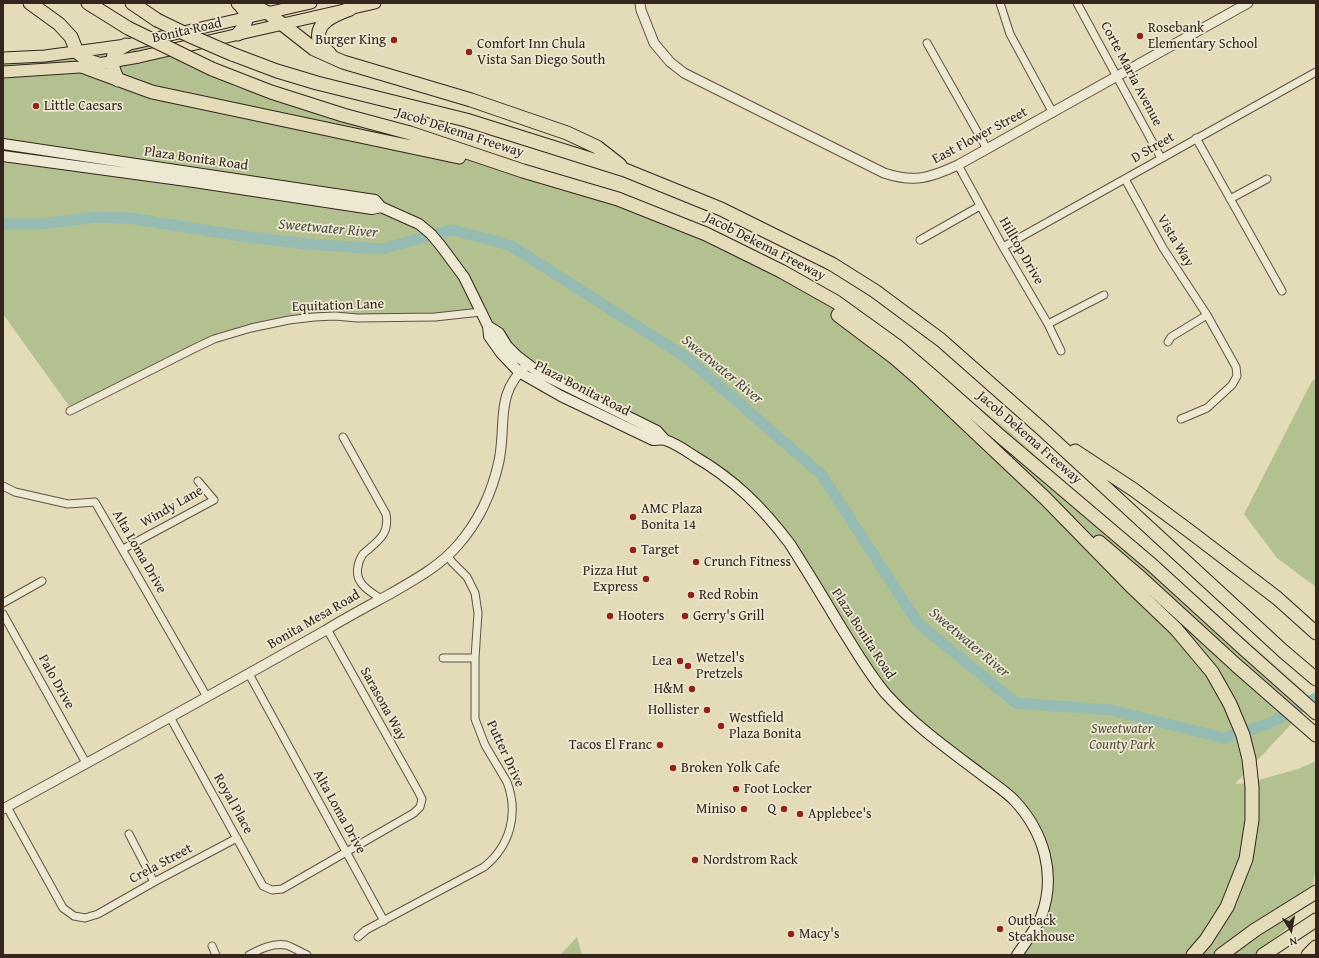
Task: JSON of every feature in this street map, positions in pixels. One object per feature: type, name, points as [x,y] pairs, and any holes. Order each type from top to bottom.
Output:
[{"type":"highway","points":[[30,3],[59,24],[71,37],[77,52],[98,64]]},
{"type":"highway","name":"Jacob Dekema Freeway","points":[[88,3],[128,28],[212,69],[271,92],[343,115],[410,133],[523,171],[618,199],[706,234],[781,271],[836,302],[897,346],[926,370],[1000,436],[1152,565],[1316,713]]},
{"type":"highway","name":"Jacob Dekema Freeway","points":[[132,3],[158,20],[188,35],[277,71],[317,83],[466,120],[625,170],[721,209],[832,264],[874,291],[941,340],[1043,430],[1283,652],[1316,679]]},
{"type":"highway","points":[[238,3],[243,9],[247,18],[245,27],[238,34]]},
{"type":"highway","points":[[243,3],[268,13],[314,49],[343,62],[471,100],[567,133],[597,147],[625,170]]},
{"type":"highway","points":[[333,57],[319,39],[320,27],[327,19],[350,9]]},
{"type":"highway","points":[[118,80],[113,72],[112,62],[115,51],[126,45]]},
{"type":"highway","points":[[84,67],[152,92],[523,171]]},
{"type":"highway","points":[[781,271],[901,363],[1045,498],[1130,585],[1176,629],[1212,672],[1230,704],[1243,735],[1249,759],[1252,787],[1252,820],[1246,859],[1227,907],[1206,940],[1194,955]]},
{"type":"highway","points":[[1043,430],[1134,490],[1277,598],[1313,629]]},
{"type":"highway","points":[[1045,498],[1141,578],[1236,665],[1316,735]]},
{"type":"highway","points":[[1283,652],[1316,669]]},
{"type":"highway","points":[[1221,955],[1255,930],[1316,892]]},
{"type":"highway","points":[[1263,955],[1316,920]]},
{"type":"highway","points":[[1308,955],[1316,947]]},
{"type":"main road","name":"Bonita Road","points":[[3,58],[45,56],[126,45],[311,3]]},
{"type":"main road","name":"Bonita Road","points":[[3,72],[84,67],[139,57],[375,3]]},
{"type":"main road","name":"Plaza Bonita Road","points":[[3,144],[375,200],[381,208]]},
{"type":"main road","name":"Plaza Bonita Road","points":[[3,156],[194,182],[372,209],[381,208],[410,219],[431,234],[464,277],[488,326],[489,336],[501,353],[519,372],[561,396],[653,440],[664,439]]},
{"type":"main road","name":"Plaza Bonita Road","points":[[488,326],[499,333],[517,356],[538,372],[657,431],[664,439],[712,467],[749,496],[790,544],[864,664],[886,693],[903,712],[921,728],[1013,799],[1029,819],[1038,835],[1044,850],[1048,878],[1047,893],[1041,917],[1017,955]]},
{"type":"street","name":"East Flower Street","points":[[640,3],[641,10],[654,43],[670,62],[684,73],[884,173],[907,178],[923,178],[937,175],[958,165],[1248,3]]},
{"type":"street","points":[[1000,3],[1010,34],[1053,113]]},
{"type":"street","name":"Corte Maria Avenue","points":[[1077,3],[1118,76],[1161,158]]},
{"type":"street","points":[[927,42],[987,149]]},
{"type":"street","name":"D Street","points":[[1003,247],[1316,72]]},
{"type":"street","points":[[1196,138],[1282,291]]},
{"type":"street","name":"Hilltop Drive","points":[[958,165],[1003,247],[1048,324],[1061,351]]},
{"type":"street","name":"Vista Way","points":[[1125,179],[1163,248],[1207,315],[1236,367],[1238,376],[1232,385],[1207,408],[1181,419]]},
{"type":"street","points":[[1230,199],[1267,179]]},
{"type":"street","points":[[920,240],[980,206]]},
{"type":"street","points":[[1048,324],[1104,295]]},
{"type":"street","name":"Equitation Lane","points":[[70,411],[193,348],[214,339],[250,328],[289,320],[314,317],[435,317],[481,312]]},
{"type":"street","points":[[1168,342],[1171,337],[1207,315]]},
{"type":"street","name":"Bonita Mesa Road","points":[[5,808],[249,674],[381,599],[421,576],[448,556],[469,533],[486,505],[500,460],[503,434],[503,406],[519,372],[528,364]]},
{"type":"street","points":[[342,437],[386,514],[384,534],[380,540],[362,555],[357,573],[359,580],[364,587],[381,599]]},
{"type":"street","name":"Windy Lane","points":[[123,549],[214,500],[198,481]]},
{"type":"street","name":"Alta Loma Drive","points":[[3,486],[15,492],[68,504],[95,502],[207,697]]},
{"type":"street","name":"Putter Drive","points":[[358,937],[366,930],[484,867],[500,850],[510,830],[513,808],[509,788],[485,745],[475,719],[475,658],[478,613],[477,600],[470,582],[464,573],[448,556]]},
{"type":"street","points":[[3,603],[42,581]]},
{"type":"street","name":"Palo Drive","points":[[3,614],[86,763]]},
{"type":"street","name":"Sarasona Way","points":[[327,629],[422,799],[420,807],[414,812],[346,852]]},
{"type":"street","points":[[443,658],[475,658]]},
{"type":"street","name":"Alta Loma Drive","points":[[249,674],[384,921]]},
{"type":"street","name":"Royal Place","points":[[170,717],[263,886],[272,890],[282,889],[346,852]]},
{"type":"street","name":"Crela Street","points":[[5,808],[62,908],[74,916],[85,918],[98,914],[154,882],[237,838]]},
{"type":"street","points":[[129,834],[154,882]]},
{"type":"street","points":[[249,955],[264,952],[274,945],[287,945],[307,955]]},
{"type":"street","points":[[212,946],[216,955]]},
{"type":"green space","name":"Sweetwater County Park","points":[[148,45],[171,56],[212,69],[234,86],[341,120],[409,137],[706,234],[902,345],[1010,432],[1089,504],[1199,598],[1314,700],[1235,784],[1248,783],[1298,769],[1316,761],[1316,867],[1312,888],[1287,928],[1254,955],[1017,955],[1035,928],[1047,869],[1024,812],[893,701],[793,549],[717,470],[545,384],[521,369],[479,309],[435,317],[336,316],[249,327],[69,406],[3,314],[3,64],[57,59]]},
{"type":"green space","points":[[1316,378],[1316,587],[1277,558],[1244,514],[1312,381]]},
{"type":"green space","points":[[577,937],[582,955],[560,955]]},
{"type":"waterway","name":"Sweetwater River","points":[[3,224],[42,224],[97,217],[129,218],[249,237],[308,244],[381,249],[452,230],[510,245],[687,358],[821,474],[918,623],[1016,703],[1111,710],[1224,738],[1268,724],[1316,698]]},
{"type":"place","name":"Rosebank Elementary School","points":[[1140,36]]},
{"type":"place","name":"Burger King","points":[[394,40]]},
{"type":"place","name":"Comfort Inn Chula Vista San Diego South","points":[[469,52]]},
{"type":"place","name":"Little Caesars","points":[[36,106]]},
{"type":"place","name":"AMC Plaza Bonita 14","points":[[633,517]]},
{"type":"place","name":"Target","points":[[633,550]]},
{"type":"place","name":"Crunch Fitness","points":[[696,562]]},
{"type":"place","name":"Pizza Hut Express","points":[[646,579]]},
{"type":"place","name":"Red Robin","points":[[691,595]]},
{"type":"place","name":"Hooters","points":[[610,616]]},
{"type":"place","name":"Gerry's Grill","points":[[685,616]]},
{"type":"place","name":"Lea","points":[[680,661]]},
{"type":"place","name":"Wetzel's Pretzels","points":[[688,666]]},
{"type":"place","name":"H&M","points":[[692,689]]},
{"type":"place","name":"Hollister","points":[[707,710]]},
{"type":"place","name":"Westfield Plaza Bonita","points":[[721,726]]},
{"type":"place","name":"Tacos El Franc","points":[[660,745]]},
{"type":"place","name":"Broken Yolk Cafe","points":[[673,768]]},
{"type":"place","name":"Foot Locker","points":[[736,789]]},
{"type":"place","name":"Miniso","points":[[744,809]]},
{"type":"place","name":"Q","points":[[784,809]]},
{"type":"place","name":"Applebee's","points":[[800,814]]},
{"type":"place","name":"Nordstrom Rack","points":[[695,860]]},
{"type":"place","name":"Outback Steakhouse","points":[[1000,929]]},
{"type":"place","name":"Macy's","points":[[791,934]]}]
